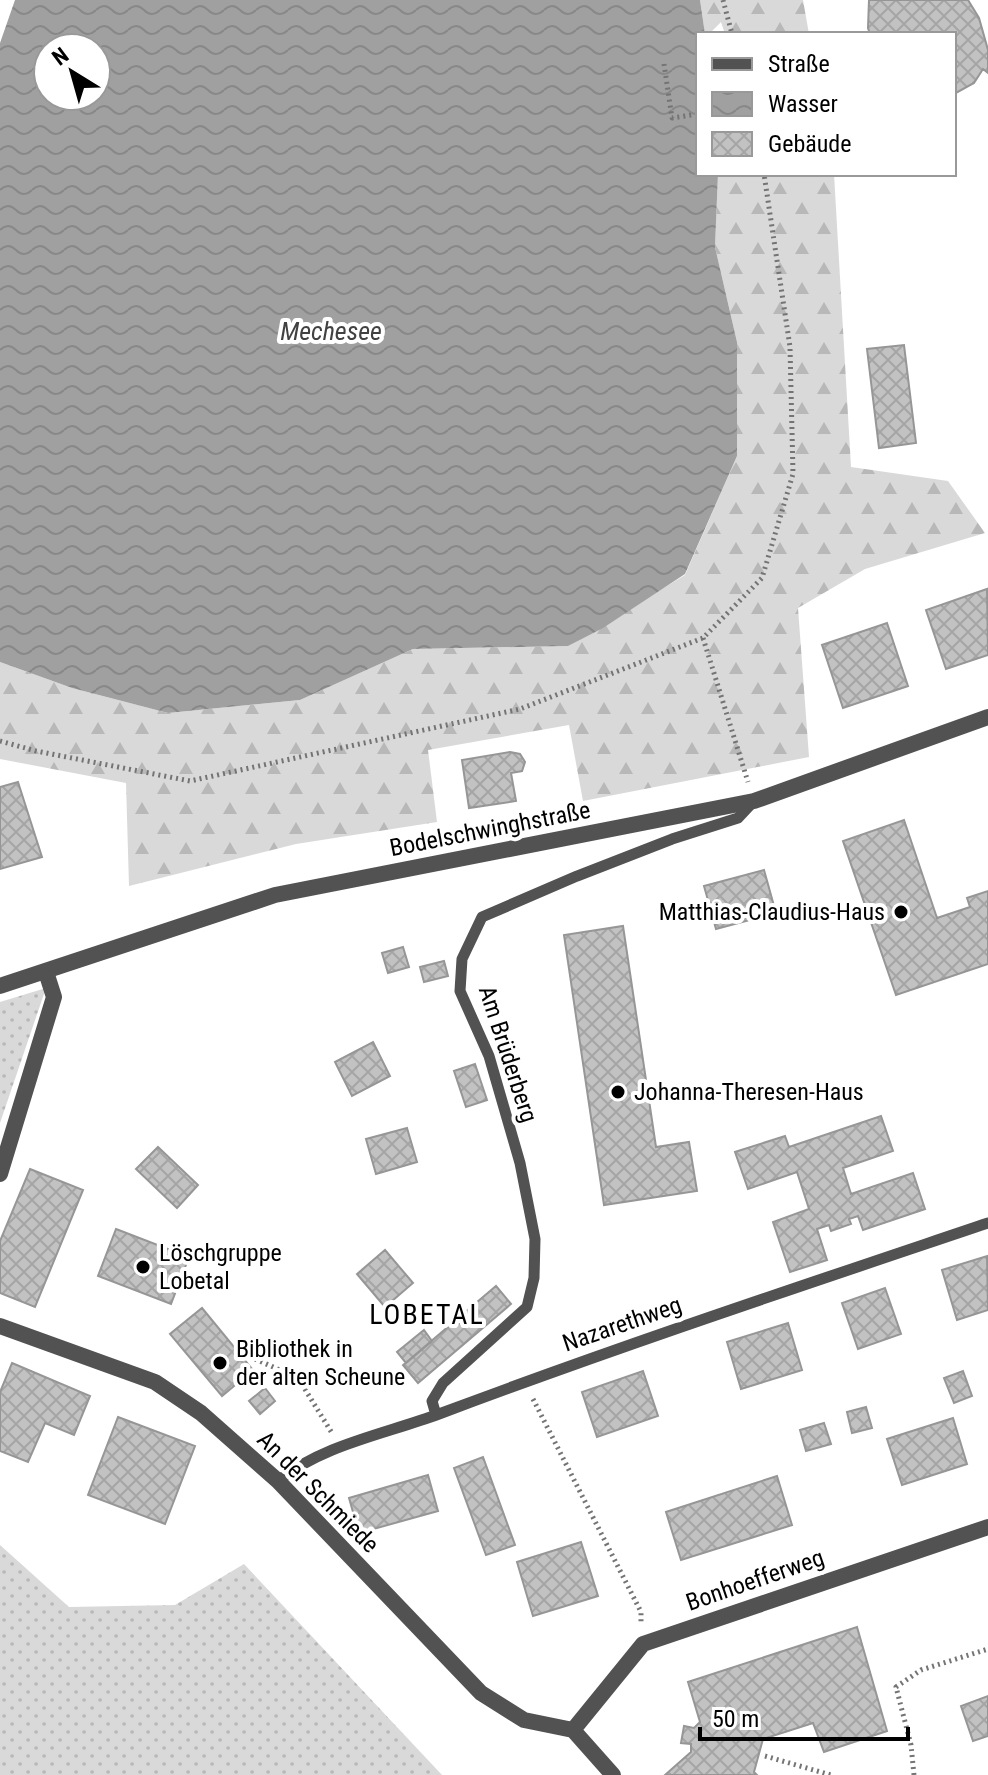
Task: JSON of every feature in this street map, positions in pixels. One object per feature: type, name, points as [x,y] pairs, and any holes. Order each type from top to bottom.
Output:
[{"type":"street","name":"Bodelschwinghstraße","points":[[0,986],[275,895],[754,801],[988,717]]},
{"type":"street","points":[[0,1174],[54,997],[46,972]]},
{"type":"street","name":"An der Schmiede","points":[[0,1326],[155,1382],[201,1413],[278,1481],[481,1693],[524,1720],[573,1730]]},
{"type":"street","name":"Bonhoefferweg","points":[[643,1644],[988,1527]]},
{"type":"street","points":[[613,1775],[573,1730],[643,1644]]},
{"type":"lane","name":"Am Brüderberg","points":[[436,1415],[432,1401],[443,1383],[527,1307],[534,1278],[535,1239],[520,1163],[489,1056],[460,991],[462,959],[482,917],[672,839],[738,818],[754,801]]},
{"type":"lane","name":"Nazarethweg","points":[[278,1481],[298,1464],[341,1447],[524,1381],[988,1223]]},
{"type":"path","points":[[723,0],[731,32]]},
{"type":"path","points":[[664,64],[672,118],[696,114]]},
{"type":"path","points":[[0,741],[190,781],[520,709],[703,638],[762,578],[793,474],[790,347],[764,176]]},
{"type":"path","points":[[703,638],[754,801]]},
{"type":"path","points":[[255,1359],[298,1378],[341,1447]]},
{"type":"path","points":[[524,1381],[641,1612],[643,1644]]},
{"type":"path","points":[[914,1775],[911,1745],[896,1687],[921,1670],[988,1649]]},
{"type":"path","points":[[765,1756],[831,1775]]},
{"type":"green space","points":[[700,0],[803,0],[809,32],[724,32],[721,22],[711,32],[705,32]]},
{"type":"green space","points":[[718,176],[834,176],[851,467],[948,481],[985,533],[865,569],[798,608],[809,757],[583,801],[569,725],[428,750],[437,822],[296,844],[129,886],[126,783],[0,759],[0,662],[72,688],[168,713],[300,700],[413,649],[568,646],[685,575],[737,456],[737,342],[715,247]]},
{"type":"green space","points":[[46,988],[0,1123],[0,1002]]},
{"type":"green space","points":[[0,1545],[69,1607],[175,1605],[244,1564],[442,1775],[0,1775]]},
{"type":"water","name":"Mechesee","points":[[15,0],[700,0],[705,32],[696,32],[696,176],[718,176],[715,247],[737,342],[737,456],[685,574],[603,628],[568,646],[413,649],[300,700],[168,713],[72,688],[0,662],[0,43]]},
{"type":"building","points":[[869,0],[968,0],[979,18],[988,50],[988,73],[983,69],[974,83],[956,93],[956,32],[869,32]]},
{"type":"building","points":[[904,345],[916,443],[879,448],[867,349]]},
{"type":"building","points":[[987,589],[988,655],[946,669],[926,610]]},
{"type":"building","points":[[887,623],[908,686],[843,708],[822,645]]},
{"type":"building","points":[[510,752],[520,754],[525,762],[522,771],[511,773],[516,801],[469,808],[462,760]]},
{"type":"building","points":[[18,782],[42,857],[0,869],[0,787]]},
{"type":"building","name":"Matthias-Claudius-Haus","points":[[904,820],[937,918],[970,907],[967,898],[988,891],[988,964],[896,995],[843,841]]},
{"type":"building","points":[[764,870],[776,913],[716,929],[704,886]]},
{"type":"building","name":"Johanna-Theresen-Haus","points":[[623,926],[656,1147],[689,1142],[697,1191],[604,1205],[564,935]]},
{"type":"building","points":[[403,947],[409,967],[388,973],[382,953]]},
{"type":"building","points":[[444,961],[448,976],[424,982],[420,967]]},
{"type":"building","points":[[373,1042],[390,1076],[352,1096],[335,1062]]},
{"type":"building","points":[[475,1064],[487,1100],[466,1107],[454,1071]]},
{"type":"building","points":[[881,1116],[893,1151],[843,1168],[851,1194],[913,1173],[925,1209],[863,1230],[858,1216],[849,1219],[851,1224],[831,1231],[829,1225],[817,1229],[827,1260],[790,1272],[773,1222],[809,1209],[797,1172],[748,1189],[735,1152],[785,1136],[789,1147]]},
{"type":"building","points":[[407,1128],[417,1162],[376,1174],[366,1139]]},
{"type":"building","points":[[158,1147],[198,1185],[177,1208],[136,1169]]},
{"type":"building","points":[[30,1169],[83,1190],[35,1307],[0,1293],[0,1241]]},
{"type":"building","points":[[116,1229],[189,1257],[171,1304],[98,1276]]},
{"type":"building","points":[[385,1250],[413,1283],[385,1307],[357,1274]]},
{"type":"building","points":[[987,1256],[988,1310],[957,1320],[942,1270]]},
{"type":"building","points":[[496,1286],[511,1304],[418,1383],[403,1365]]},
{"type":"building","points":[[885,1288],[901,1334],[858,1349],[842,1303]]},
{"type":"building","points":[[202,1308],[253,1370],[222,1396],[170,1334]]},
{"type":"building","points":[[788,1323],[802,1370],[741,1389],[727,1342]]},
{"type":"building","points":[[424,1330],[432,1341],[406,1363],[397,1352]]},
{"type":"building","points":[[12,1363],[90,1396],[74,1435],[45,1423],[28,1462],[0,1451],[0,1392]]},
{"type":"building","points":[[643,1371],[658,1416],[597,1437],[582,1392]]},
{"type":"building","points":[[963,1371],[972,1396],[954,1403],[944,1378]]},
{"type":"building","points":[[265,1388],[275,1401],[260,1414],[249,1401]]},
{"type":"building","points":[[866,1407],[872,1428],[852,1433],[847,1412]]},
{"type":"building","points":[[118,1417],[195,1446],[165,1524],[88,1495]]},
{"type":"building","points":[[953,1418],[967,1464],[902,1485],[887,1439]]},
{"type":"building","points":[[824,1423],[831,1444],[806,1451],[800,1430]]},
{"type":"building","points":[[483,1457],[515,1545],[486,1555],[454,1468]]},
{"type":"building","points":[[428,1475],[438,1511],[359,1533],[349,1498]]},
{"type":"building","points":[[777,1476],[792,1525],[681,1560],[666,1512]]},
{"type":"building","points":[[581,1542],[598,1596],[533,1616],[517,1562]]},
{"type":"building","points":[[857,1627],[887,1731],[824,1752],[813,1723],[763,1739],[754,1772],[757,1775],[665,1775],[691,1752],[691,1744],[681,1743],[684,1726],[694,1728],[700,1722],[688,1682]]},
{"type":"building","points":[[988,1696],[988,1736],[973,1741],[961,1706]]},
{"type":"place","name":"Matthias-Claudius-Haus","points":[[901,912]]},
{"type":"place","name":"Johanna-Theresen-Haus","points":[[618,1092]]},
{"type":"place","name":"Löschgruppe Lobetal","points":[[143,1267]]},
{"type":"place","name":"Bibliothek in der alten Scheune","points":[[220,1363]]},
{"type":"district","name":"LOBETAL","points":[[427,1314]]}]
